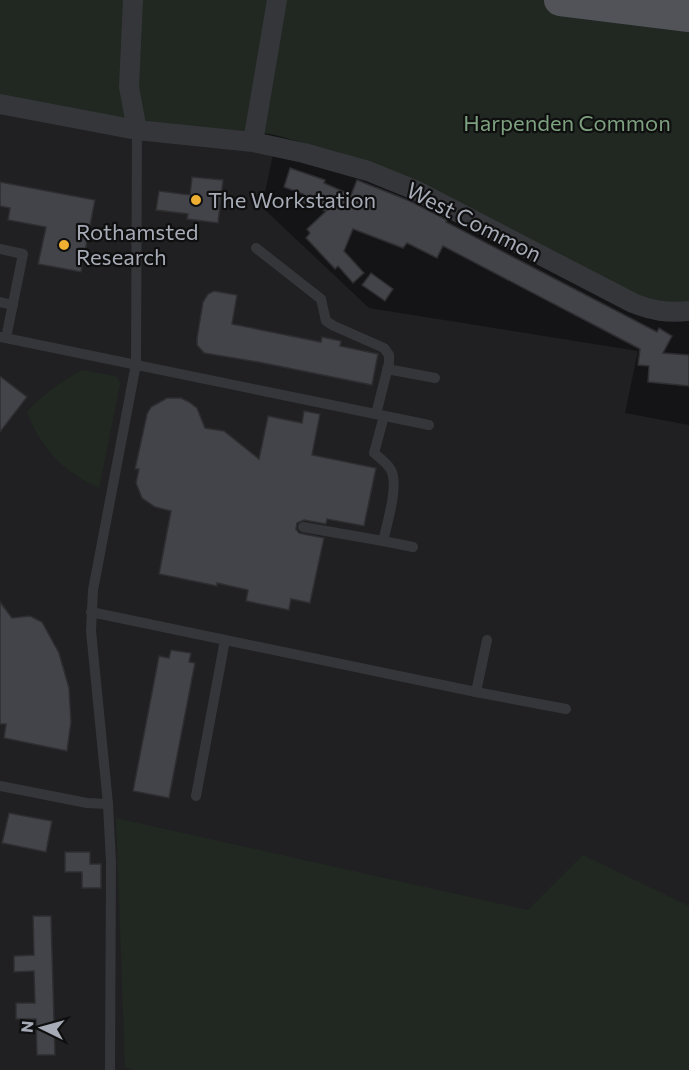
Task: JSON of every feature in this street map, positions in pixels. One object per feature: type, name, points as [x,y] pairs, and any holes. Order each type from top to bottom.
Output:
[{"type":"main road","points":[[560,0],[689,16]]},
{"type":"street","points":[[133,0],[129,87],[137,130]]},
{"type":"street","points":[[253,142],[277,0]]},
{"type":"street","name":"West Common","points":[[0,104],[137,130],[253,142],[304,153],[368,171],[415,190],[633,303],[650,310],[672,313],[689,311]]},
{"type":"lane","points":[[110,1070],[111,862],[91,612],[93,590],[136,364],[137,130]]},
{"type":"lane","points":[[256,248],[321,299],[326,321],[384,348],[389,355],[374,453],[390,468],[393,477],[394,486],[384,541]]},
{"type":"lane","points":[[0,249],[23,254],[13,305],[3,338],[429,425]]},
{"type":"lane","points":[[0,302],[13,305]]},
{"type":"lane","points":[[387,369],[435,378]]},
{"type":"lane","points":[[303,527],[413,546]]},
{"type":"lane","points":[[91,612],[566,709]]},
{"type":"lane","points":[[196,796],[225,640]]},
{"type":"lane","points":[[476,692],[487,640]]},
{"type":"lane","points":[[0,786],[87,803],[108,804]]},
{"type":"shaded area","name":"Rothamsted Research","points":[[0,110],[273,154],[262,207],[369,308],[638,351],[625,413],[689,425],[689,1070],[0,1070]]},
{"type":"green space","name":"Harpenden Common","points":[[0,0],[689,0],[689,303],[656,300],[625,290],[407,177],[341,153],[271,134],[155,123],[0,97]]},
{"type":"green space","points":[[82,370],[115,376],[120,384],[99,488],[75,475],[55,458],[39,437],[27,412],[53,389]]},
{"type":"green space","points":[[116,818],[528,910],[583,855],[689,906],[689,1070],[132,1070],[125,1067]]},
{"type":"building","points":[[290,168],[325,180],[324,183],[351,195],[357,180],[410,201],[657,332],[659,328],[672,336],[663,353],[689,355],[689,386],[648,382],[649,366],[638,365],[640,349],[443,246],[437,258],[407,243],[403,248],[353,229],[344,251],[364,273],[353,283],[338,266],[335,269],[306,238],[310,233],[307,229],[326,211],[301,202],[303,194],[284,187]]},
{"type":"building","points":[[192,177],[223,180],[218,223],[187,219],[188,214],[156,210],[159,191],[190,195]]},
{"type":"building","name":"Rothamsted Research","points":[[0,182],[95,200],[81,272],[38,264],[46,227],[8,220],[10,208],[0,206]]},
{"type":"building","points":[[371,273],[393,289],[385,301],[362,285]]},
{"type":"building","points":[[214,291],[237,295],[232,324],[321,342],[322,337],[341,341],[340,346],[378,354],[372,385],[204,353],[197,345],[197,338],[203,302],[208,294]]},
{"type":"building","points":[[0,376],[27,397],[0,432]]},
{"type":"building","points":[[167,398],[181,398],[189,402],[197,408],[205,428],[224,431],[259,459],[268,416],[302,423],[304,411],[320,414],[312,455],[376,468],[364,526],[327,519],[326,524],[304,520],[297,523],[296,529],[299,533],[324,538],[310,603],[291,599],[289,610],[246,601],[248,590],[159,574],[171,511],[155,507],[142,498],[136,483],[139,469],[135,469],[147,414],[151,407]]},
{"type":"building","points":[[0,602],[12,618],[30,616],[42,622],[59,653],[69,688],[71,722],[67,751],[4,738],[6,724],[0,724]]},
{"type":"building","points":[[171,650],[191,653],[189,662],[195,663],[169,798],[133,791],[159,656],[169,658]]},
{"type":"building","points":[[9,813],[52,821],[46,852],[2,843]]},
{"type":"building","points":[[65,852],[90,852],[90,864],[101,864],[101,888],[82,888],[82,872],[65,872]]},
{"type":"building","points":[[33,916],[51,916],[55,1055],[37,1055],[36,1019],[16,1019],[16,1003],[35,1003],[34,971],[14,972],[14,956],[34,955]]},
{"type":"place","name":"The Workstation","points":[[196,200]]},
{"type":"place","name":"Rothamsted Research","points":[[64,245]]}]
